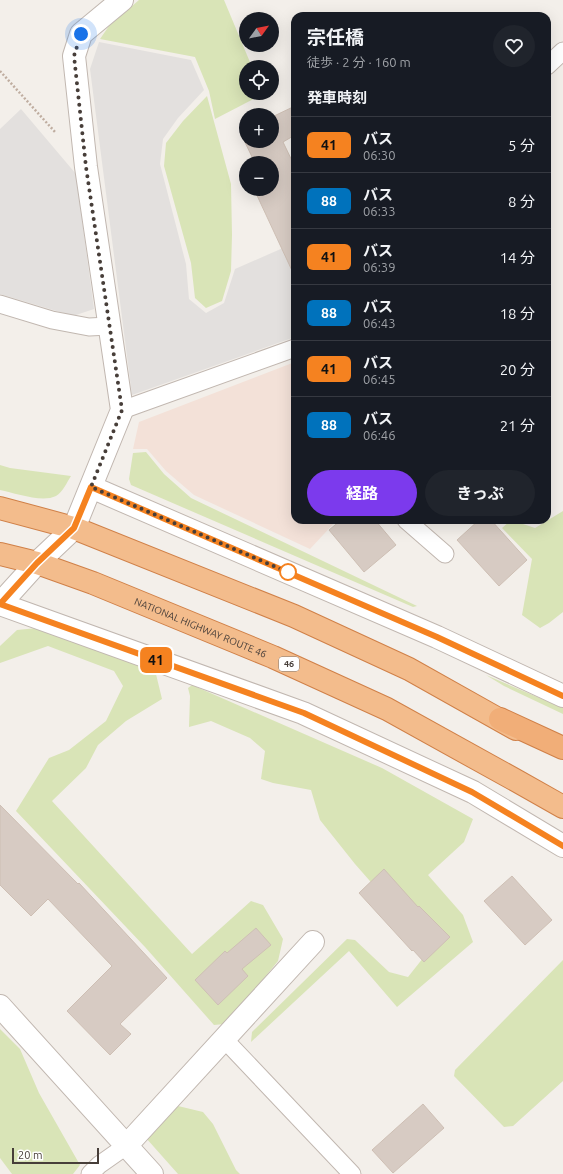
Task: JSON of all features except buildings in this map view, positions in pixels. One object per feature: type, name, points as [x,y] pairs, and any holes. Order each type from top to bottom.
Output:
[{"type":"highway","points":[[0,508],[74,528],[294,616],[409,668],[500,719],[563,758]]},
{"type":"highway","name":"NATIONAL HIGHWAY ROUTE 46","points":[[0,554],[37,563],[93,583],[273,657],[380,706],[563,808]]},
{"type":"highway","points":[[500,719],[563,748]]},
{"type":"street","points":[[122,0],[81,34],[74,56],[86,167],[122,410],[74,528],[37,563],[0,604],[304,713],[472,792],[563,846]]},
{"type":"street","points":[[91,487],[437,637],[563,696]]},
{"type":"street","points":[[126,1146],[225,1040],[313,942]]},
{"type":"street","points":[[0,1006],[152,1174]]},
{"type":"lane","points":[[551,62],[563,51]]},
{"type":"lane","points":[[0,304],[52,320],[89,327],[109,326]]},
{"type":"lane","points":[[122,410],[291,349]]},
{"type":"lane","points":[[411,524],[445,554]]},
{"type":"lane","points":[[225,1040],[352,1174]]},
{"type":"lane","points":[[90,1174],[126,1146]]},
{"type":"path","points":[[0,71],[55,132]]},
{"type":"shaded area","points":[[99,42],[191,60],[204,90],[178,118],[163,139],[160,164],[186,264],[189,299],[206,313],[224,303],[235,269],[283,248],[291,263],[291,338],[132,395],[90,69]]},
{"type":"shaded area","points":[[21,109],[76,174],[94,309],[73,316],[0,294],[0,129]]},
{"type":"shaded area","points":[[291,364],[291,524],[333,524],[310,549],[194,495],[166,471],[147,449],[133,449],[139,422]]},
{"type":"green space","points":[[139,0],[224,0],[239,36],[239,52],[246,52],[249,60],[239,60],[239,100],[251,100],[215,119],[209,91],[195,57],[100,39],[109,26]]},
{"type":"green space","points":[[207,96],[231,184],[232,235],[231,271],[222,301],[206,308],[195,298],[191,263],[164,166],[166,143],[183,121]]},
{"type":"green space","points":[[146,452],[164,474],[191,498],[417,606],[413,607],[131,485],[129,479],[133,453]]},
{"type":"green space","points":[[0,465],[10,468],[71,476],[63,489],[56,496],[50,498],[36,498],[0,490]]},
{"type":"green space","points":[[563,511],[563,612],[540,628],[522,615],[532,559],[502,528],[506,524],[523,524],[535,528],[542,524],[551,524],[551,518]]},
{"type":"green space","points":[[37,628],[155,670],[162,699],[126,721],[98,745],[86,768],[52,801],[192,954],[251,901],[263,905],[283,939],[278,961],[224,1024],[214,1025],[145,947],[16,811],[49,758],[69,750],[106,721],[123,686],[114,671],[48,646],[0,663],[0,646],[17,630]]},
{"type":"green space","points":[[486,675],[563,708],[563,714],[504,686]]},
{"type":"green space","points":[[192,685],[382,768],[473,819],[464,842],[428,875],[463,915],[473,942],[397,1007],[349,951],[251,1042],[252,1032],[347,939],[355,940],[389,972],[408,977],[427,953],[420,938],[355,864],[320,820],[311,790],[273,783],[261,779],[265,751],[250,738],[211,721],[189,727],[190,696],[188,688]]},
{"type":"green space","points":[[563,960],[563,1081],[513,1126],[504,1127],[454,1076],[455,1070]]},
{"type":"green space","points":[[0,1029],[20,1049],[39,1093],[80,1165],[73,1174],[12,1174],[0,1158]]},
{"type":"green space","points":[[178,1106],[203,1112],[213,1124],[236,1170],[240,1174],[178,1174],[146,1138]]},
{"type":"bus line","name":"41","points":[[563,696],[437,637],[91,487],[74,528],[37,563],[0,604],[304,713],[472,792],[563,846]]},
{"type":"route","points":[[81,34],[74,56],[86,167],[122,410],[91,487],[292,574],[288,572]]}]
